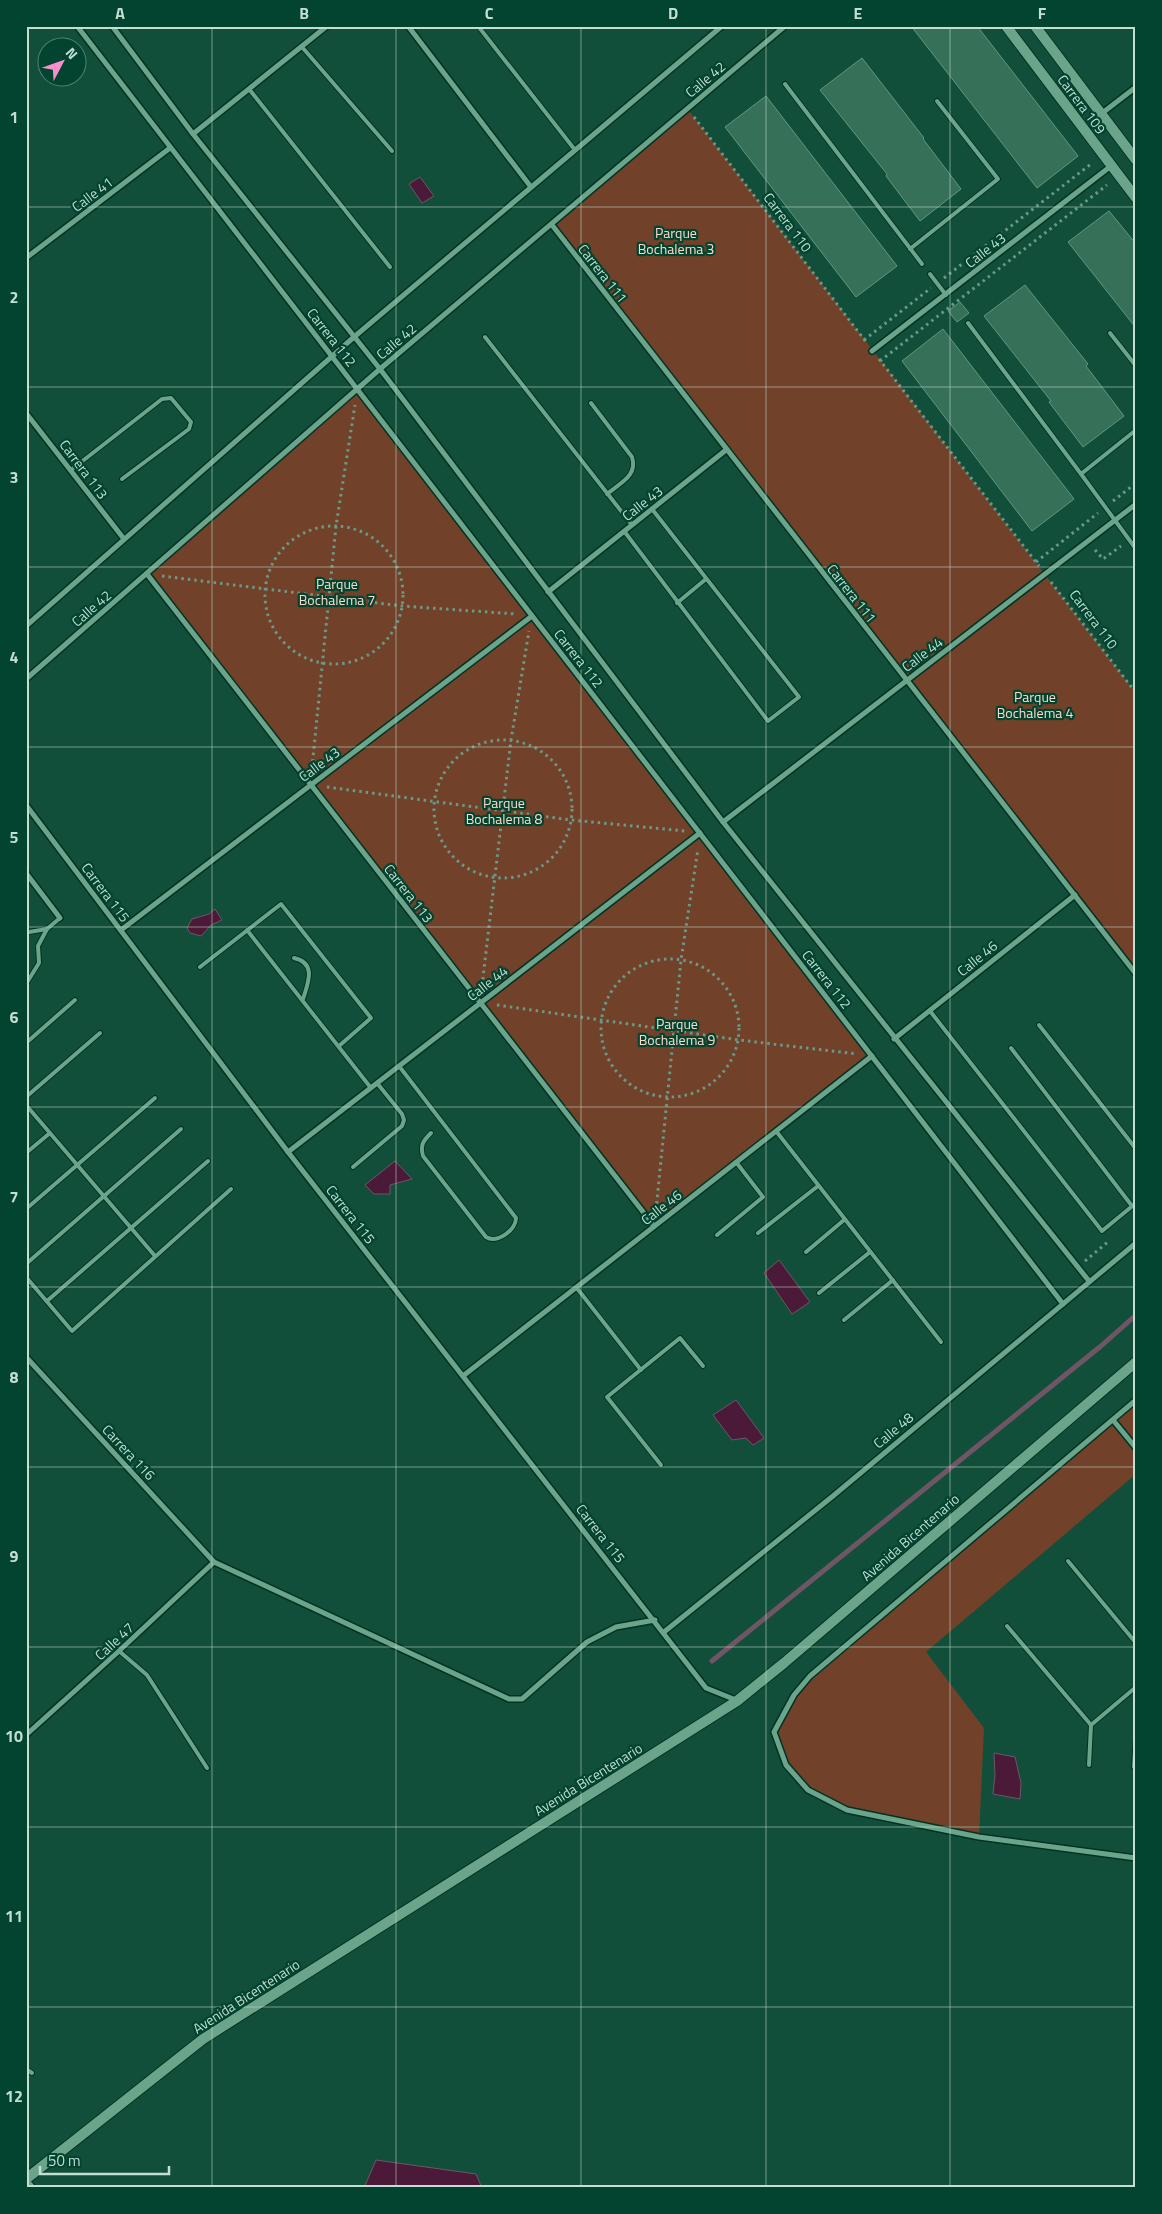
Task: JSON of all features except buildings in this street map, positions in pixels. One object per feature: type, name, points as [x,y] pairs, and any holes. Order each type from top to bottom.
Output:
[{"type":"main road","name":"Carrera 109","points":[[1006,26],[1136,198]]},
{"type":"main road","name":"Carrera 109","points":[[1035,26],[1136,160]]},
{"type":"main road","name":"Avenida Bicentenario","points":[[26,2180],[203,2039],[737,1701],[1136,1362]]},
{"type":"street","name":"Carrera 112","points":[[77,26],[1063,1304]]},
{"type":"street","name":"Carrera 112","points":[[112,26],[193,134],[380,370],[723,822],[894,1039],[1089,1281]]},
{"type":"street","points":[[193,134],[327,26]]},
{"type":"street","points":[[408,26],[531,187]]},
{"type":"street","points":[[26,626],[354,337],[722,26]]},
{"type":"street","name":"Calle 42","points":[[26,679],[380,370],[785,26]]},
{"type":"street","points":[[1101,114],[1136,87]]},
{"type":"street","name":"Calle 41","points":[[26,258],[170,148]]},
{"type":"street","name":"Calle 43","points":[[872,351],[1111,166]]},
{"type":"street","name":"Carrera 111","points":[[552,225],[1136,974]]},
{"type":"street","name":"Carrera 113","points":[[26,412],[124,540]]},
{"type":"street","name":"Calle 43","points":[[548,592],[726,450]]},
{"type":"street","name":"Calle 44","points":[[723,822],[1136,504]]},
{"type":"street","name":"Carrera 113","points":[[147,574],[654,1226]]},
{"type":"street","name":"Calle 43","points":[[121,930],[532,616]]},
{"type":"street","name":"Carrera 115","points":[[26,805],[288,1152],[706,1688],[737,1701]]},
{"type":"street","name":"Calle 44","points":[[288,1152],[700,833]]},
{"type":"street","points":[[26,873],[60,918]]},
{"type":"street","name":"Calle 46","points":[[894,1039],[1075,895]]},
{"type":"street","name":"Calle 46","points":[[464,1376],[872,1056]]},
{"type":"street","name":"Calle 48","points":[[664,1632],[1136,1243]]},
{"type":"street","name":"Carrera 116","points":[[26,1357],[214,1562]]},
{"type":"street","points":[[1136,1400],[810,1676],[794,1695],[774,1732],[786,1765],[808,1790],[847,1810],[979,1837],[1136,1858]]},
{"type":"street","points":[[1113,1420],[1136,1448]]},
{"type":"street","points":[[214,1562],[509,1699],[522,1699],[587,1642],[616,1627],[654,1620]]},
{"type":"street","name":"Calle 47","points":[[26,1735],[120,1651],[214,1562]]},
{"type":"lane","points":[[478,26],[575,150]]},
{"type":"lane","points":[[302,47],[392,151]]},
{"type":"lane","points":[[784,84],[922,264]]},
{"type":"lane","points":[[249,89],[390,267]]},
{"type":"lane","points":[[910,249],[998,179],[937,101]]},
{"type":"lane","points":[[930,274],[946,295]]},
{"type":"lane","points":[[968,324],[1136,549]]},
{"type":"lane","points":[[1110,332],[1136,366]]},
{"type":"lane","points":[[484,337],[632,525]]},
{"type":"lane","points":[[71,470],[162,399],[171,398],[191,422],[189,429],[122,479]]},
{"type":"lane","points":[[591,404],[632,457],[634,466],[632,473],[607,494]]},
{"type":"lane","points":[[1081,474],[1136,430]]},
{"type":"lane","points":[[624,531],[768,721],[800,697],[652,509]]},
{"type":"lane","points":[[678,602],[706,579]]},
{"type":"lane","points":[[200,967],[281,904],[371,1018],[339,1046]]},
{"type":"lane","points":[[26,984],[39,963],[38,946],[47,929],[60,918]]},
{"type":"lane","points":[[26,934],[47,929]]},
{"type":"lane","points":[[247,930],[303,999],[370,1088]]},
{"type":"lane","points":[[294,958],[306,963],[310,971],[310,978],[303,999]]},
{"type":"lane","points":[[26,1043],[75,1000]]},
{"type":"lane","points":[[930,1011],[1102,1231],[1134,1204],[1011,1048]]},
{"type":"lane","points":[[1039,1025],[1136,1149]]},
{"type":"lane","points":[[26,1097],[100,1032]]},
{"type":"lane","points":[[399,1066],[516,1218],[514,1226],[497,1240],[486,1237],[423,1156],[420,1149],[423,1141],[431,1133]]},
{"type":"lane","points":[[353,1167],[402,1126],[404,1120],[402,1114],[377,1083]]},
{"type":"lane","points":[[26,1209],[155,1098]]},
{"type":"lane","points":[[26,1104],[155,1256]]},
{"type":"lane","points":[[26,1264],[181,1129]]},
{"type":"lane","points":[[776,1131],[941,1342]]},
{"type":"lane","points":[[26,1153],[50,1132]]},
{"type":"lane","points":[[47,1301],[208,1161]]},
{"type":"lane","points":[[717,1236],[763,1197],[736,1162]]},
{"type":"lane","points":[[758,1233],[818,1186]]},
{"type":"lane","points":[[26,1277],[72,1331],[231,1189]]},
{"type":"lane","points":[[806,1252],[844,1220]]},
{"type":"lane","points":[[819,1293],[870,1252]]},
{"type":"lane","points":[[844,1320],[892,1280]]},
{"type":"lane","points":[[576,1287],[641,1370]]},
{"type":"lane","points":[[661,1465],[608,1397],[680,1338],[703,1366]]},
{"type":"lane","points":[[1068,1561],[1136,1644]]},
{"type":"lane","points":[[1007,1626],[1091,1725],[1089,1765]]},
{"type":"lane","points":[[120,1651],[147,1675],[207,1768]]},
{"type":"lane","points":[[1091,1725],[1136,1686]]},
{"type":"lane","points":[[1134,1767],[1136,1737]]},
{"type":"lane","points":[[26,2069],[32,2073]]},
{"type":"lane","points":[[26,2180],[34,2188]]},
{"type":"path","name":"Carrera 110","points":[[694,117],[864,340],[937,284]]},
{"type":"path","points":[[937,284],[1091,164]]},
{"type":"path","points":[[1107,185],[880,361],[1036,562],[1136,483]]},
{"type":"path","points":[[358,389],[336,526],[310,785],[571,820],[700,833],[681,960],[654,1226]]},
{"type":"path","points":[[336,526],[353,529],[368,535],[381,545],[392,558],[399,573],[403,589],[402,606],[393,631],[375,652],[350,663],[322,664],[306,659],[291,650],[279,637],[270,622],[265,606],[265,589],[272,563],[288,543],[310,530],[336,526]]},
{"type":"path","points":[[1088,555],[1096,549],[1104,559],[1129,540]]},
{"type":"path","points":[[147,574],[402,606],[532,616],[511,740],[480,1003],[739,1040],[872,1056]]},
{"type":"path","name":"Carrera 110","points":[[1059,577],[1052,583],[1136,694]]},
{"type":"path","points":[[511,740],[541,751],[558,768],[569,788],[572,804],[571,820],[563,845],[545,865],[521,876],[495,878],[477,874],[462,865],[449,852],[437,828],[434,802],[442,776],[459,755],[484,742],[511,740]]},
{"type":"path","points":[[657,960],[681,960],[699,965],[714,975],[726,988],[735,1004],[739,1022],[739,1040],[734,1056],[726,1070],[714,1083],[699,1092],[666,1098],[648,1094],[631,1085],[617,1073],[607,1057],[602,1039],[601,1020],[605,1004],[612,990],[622,978],[635,968],[657,960]]},
{"type":"green space","name":"Parque Bochalema 3","points":[[687,108],[1136,693],[1136,974],[552,225]]},
{"type":"green space","points":[[358,389],[872,1056],[654,1226],[147,574]]},
{"type":"green space","points":[[1136,1400],[1136,1474],[926,1652],[984,1728],[979,1837],[847,1810],[808,1790],[786,1765],[774,1732],[794,1695],[810,1676]]},
{"type":"shaded area","points":[[420,177],[434,196],[422,203],[409,184]]},
{"type":"shaded area","points":[[215,909],[222,920],[211,925],[201,936],[190,933],[187,928],[192,919],[209,914]]},
{"type":"shaded area","points":[[395,1161],[412,1179],[390,1185],[390,1194],[374,1194],[365,1185]]},
{"type":"shaded area","points":[[779,1260],[810,1302],[792,1314],[764,1273]]},
{"type":"shaded area","points":[[736,1400],[764,1438],[753,1445],[746,1438],[732,1440],[713,1415]]},
{"type":"shaded area","points":[[994,1753],[1015,1757],[1021,1783],[1020,1799],[993,1794],[995,1775]]},
{"type":"shaded area","points":[[376,2160],[476,2174],[482,2188],[364,2188]]},
{"type":"waterway","points":[[712,1661],[1101,1346],[1136,1315]]},
{"type":"park label","name":"Parque Bochalema 7","points":[[337,592]]},
{"type":"park label","name":"Parque Bochalema 4","points":[[1035,704]]},
{"type":"park label","name":"Parque Bochalema 8","points":[[504,810]]},
{"type":"park label","name":"Parque Bochalema 9","points":[[677,1032]]}]
